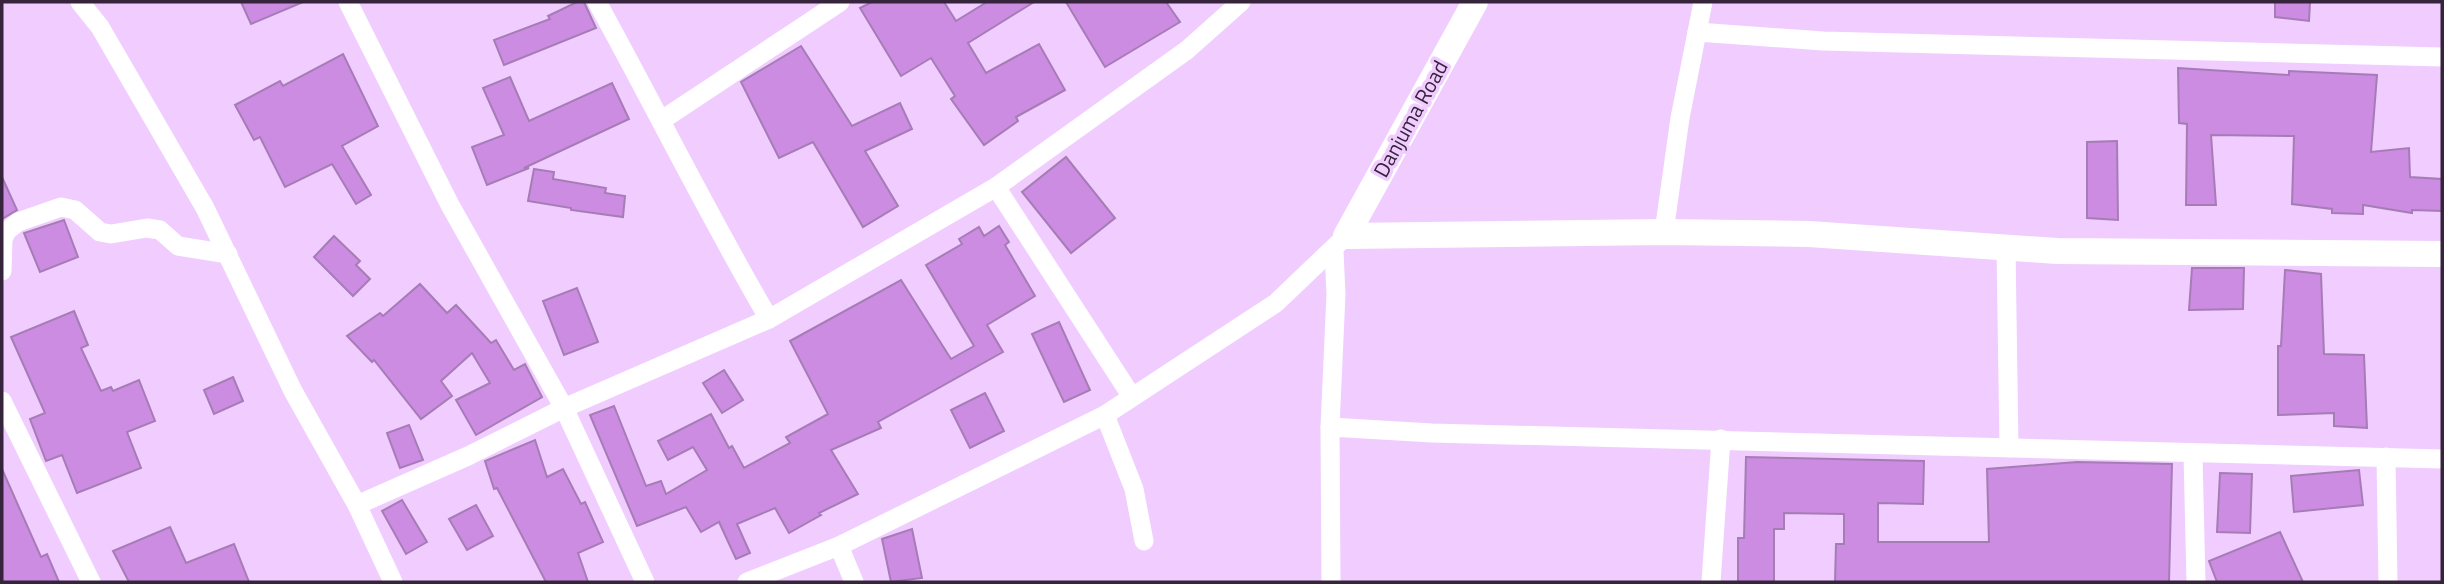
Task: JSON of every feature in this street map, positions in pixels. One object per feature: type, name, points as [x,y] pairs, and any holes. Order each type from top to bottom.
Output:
[{"type":"street","points":[[80,2],[100,27],[161,129],[228,254],[293,391],[357,505],[393,582]]},
{"type":"street","points":[[348,2],[450,205],[564,408],[646,582]]},
{"type":"street","points":[[597,2],[662,120],[723,240],[769,319]]},
{"type":"street","points":[[662,120],[840,2]]},
{"type":"street","points":[[357,505],[468,456],[564,408],[769,319],[996,187],[1187,50],[1219,9],[1241,2]]},
{"type":"street","name":"Danjuma Road","points":[[1340,244],[1475,2]]},
{"type":"street","points":[[1664,232],[1680,118],[1703,2]]},
{"type":"street","points":[[1697,32],[1823,41],[2442,57]]},
{"type":"street","points":[[996,187],[1132,397]]},
{"type":"street","points":[[2,271],[3,239],[7,231],[18,222],[61,207],[75,210],[100,232],[147,228],[160,230],[177,246],[228,254]]},
{"type":"street","points":[[747,582],[839,546],[1105,415],[1276,303],[1340,244],[1664,232],[1809,234],[2006,247],[2158,253],[2442,254]]},
{"type":"street","points":[[1331,582],[1330,427],[1340,244]]},
{"type":"street","points":[[2006,247],[2009,448]]},
{"type":"street","points":[[2,401],[92,582]]},
{"type":"street","points":[[1105,415],[1134,489],[1144,541]]},
{"type":"street","points":[[1330,427],[1432,433],[2442,459]]},
{"type":"street","points":[[1711,582],[1721,439]]},
{"type":"street","points":[[2193,454],[2196,582]]},
{"type":"street","points":[[2386,457],[2388,582]]},
{"type":"street","points":[[839,546],[854,582]]},
{"type":"building","points":[[241,2],[303,2],[251,24]]},
{"type":"building","points":[[577,2],[584,2],[596,28],[504,65],[494,40],[550,19],[548,16]]},
{"type":"building","points":[[872,2],[944,2],[956,21],[987,2],[1034,2],[968,43],[986,73],[1039,44],[1065,90],[1016,117],[1018,121],[984,145],[951,99],[955,96],[931,58],[901,76],[860,8]]},
{"type":"building","points":[[1066,2],[1166,2],[1180,22],[1105,67]]},
{"type":"building","points":[[2275,2],[2310,2],[2309,21],[2275,17]]},
{"type":"building","points":[[801,46],[852,126],[900,103],[912,129],[865,151],[898,206],[863,227],[813,142],[779,158],[741,82]]},
{"type":"building","points":[[343,54],[378,126],[342,146],[371,195],[356,204],[332,164],[285,187],[260,137],[254,140],[235,105],[280,81],[283,86]]},
{"type":"building","points":[[2178,68],[2289,75],[2289,71],[2377,75],[2371,152],[2409,148],[2410,177],[2442,179],[2442,211],[2412,210],[2412,213],[2363,205],[2363,214],[2332,213],[2332,209],[2292,204],[2294,136],[2211,135],[2216,205],[2186,205],[2187,124],[2179,123]]},
{"type":"building","points":[[510,77],[529,121],[612,83],[629,119],[524,168],[529,168],[487,185],[472,147],[504,135],[483,88]]},
{"type":"building","points":[[2117,141],[2118,220],[2087,218],[2087,142]]},
{"type":"building","points":[[1066,157],[1115,218],[1071,253],[1022,192]]},
{"type":"building","points":[[534,169],[554,172],[553,179],[606,188],[605,193],[625,196],[623,217],[528,201]]},
{"type":"building","points":[[2,177],[17,210],[2,219]]},
{"type":"building","points":[[64,220],[78,257],[40,272],[24,233]]},
{"type":"building","points":[[999,226],[1009,242],[1005,245],[1035,296],[987,325],[1003,352],[878,422],[881,428],[831,450],[858,494],[819,513],[821,515],[789,533],[775,508],[737,524],[750,553],[736,559],[719,522],[701,532],[686,507],[637,526],[590,415],[614,406],[646,486],[661,481],[666,494],[707,470],[693,447],[668,460],[658,441],[711,414],[729,448],[732,446],[744,468],[790,443],[786,437],[828,414],[790,341],[901,280],[951,359],[974,346],[926,265],[962,244],[959,239],[979,227],[984,236]]},
{"type":"building","points":[[334,236],[360,261],[356,265],[370,279],[353,296],[314,257]]},
{"type":"building","points":[[2192,268],[2244,268],[2243,309],[2189,310]]},
{"type":"building","points":[[2285,270],[2321,274],[2324,354],[2364,355],[2367,428],[2334,426],[2334,413],[2278,415],[2278,346],[2281,346]]},
{"type":"building","points":[[420,284],[447,313],[456,305],[491,343],[496,340],[514,370],[525,364],[542,397],[476,435],[456,400],[490,383],[472,353],[441,381],[452,396],[421,419],[374,360],[372,362],[347,336],[380,313],[383,316]]},
{"type":"building","points":[[577,288],[598,342],[564,355],[543,301]]},
{"type":"building","points":[[74,311],[88,345],[81,348],[101,391],[111,387],[113,391],[139,380],[155,421],[127,432],[141,468],[77,493],[62,455],[46,461],[30,419],[45,413],[11,337]]},
{"type":"building","points":[[1059,322],[1090,390],[1064,402],[1032,334]]},
{"type":"building","points":[[724,370],[743,400],[722,413],[703,383]]},
{"type":"building","points":[[233,377],[243,401],[214,414],[204,390]]},
{"type":"building","points":[[985,393],[1004,431],[970,448],[951,410]]},
{"type":"building","points":[[409,425],[423,460],[400,468],[387,433]]},
{"type":"building","points":[[535,440],[547,477],[563,469],[581,504],[585,502],[603,542],[578,553],[588,582],[546,582],[497,488],[494,489],[485,461]]},
{"type":"building","points":[[1746,457],[1924,461],[1923,504],[1878,503],[1878,542],[1989,542],[1987,469],[2077,462],[2172,464],[2169,582],[1835,582],[1836,544],[1844,544],[1844,514],[1784,513],[1784,529],[1774,529],[1774,582],[1738,582],[1738,538],[1744,538]]},
{"type":"building","points":[[2,469],[41,557],[47,554],[59,582],[2,582]]},
{"type":"building","points":[[2359,470],[2363,505],[2294,512],[2291,476]]},
{"type":"building","points":[[2220,473],[2252,474],[2250,533],[2217,532]]},
{"type":"building","points":[[402,500],[427,542],[406,554],[382,511]]},
{"type":"building","points":[[476,505],[493,536],[467,550],[449,519]]},
{"type":"building","points":[[170,527],[186,563],[234,544],[249,582],[129,582],[113,551]]},
{"type":"building","points":[[912,529],[922,578],[891,582],[882,539]]},
{"type":"building","points":[[2280,532],[2303,582],[2217,582],[2209,561]]}]
